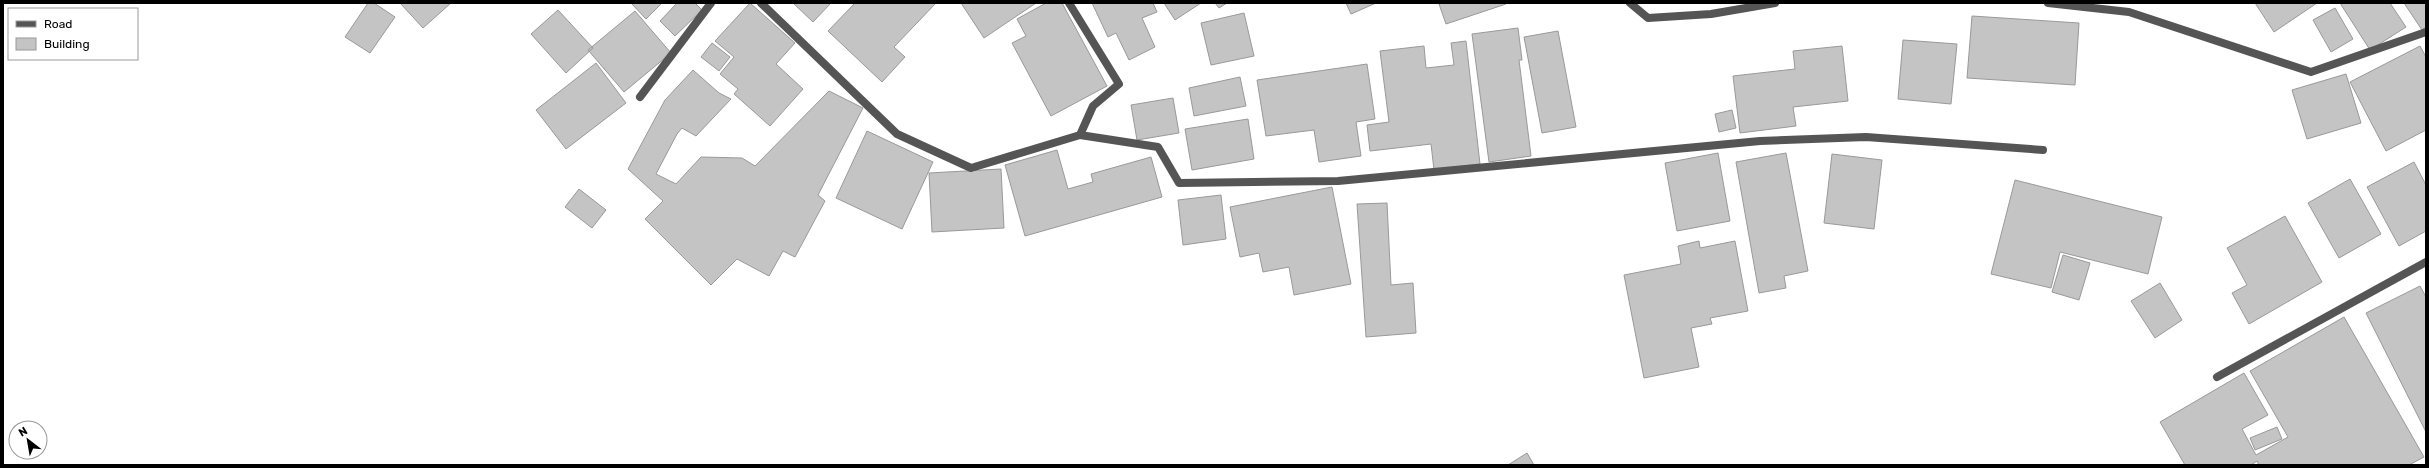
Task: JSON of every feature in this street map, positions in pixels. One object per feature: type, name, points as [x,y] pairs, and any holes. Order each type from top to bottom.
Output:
[{"type":"street","points":[[640,97],[711,3]]},
{"type":"street","points":[[761,3],[897,134],[971,168],[1080,135],[1158,147],[1179,183],[1338,181],[1760,141],[1866,137],[2043,150]]},
{"type":"street","points":[[1069,3],[1119,84],[1093,106],[1080,135]]},
{"type":"street","points":[[1630,3],[1648,18],[1711,14],[1775,3]]},
{"type":"street","points":[[2048,3],[2129,12],[2311,72],[2426,32]]},
{"type":"street","points":[[2216,377],[2426,262]]},
{"type":"building","points":[[368,3],[374,3],[395,17],[370,53],[345,37]]},
{"type":"building","points":[[400,3],[451,3],[423,28]]},
{"type":"building","points":[[631,3],[662,3],[646,19]]},
{"type":"building","points":[[677,3],[695,3],[702,10],[675,36],[660,21]]},
{"type":"building","points":[[750,3],[795,43],[776,64],[803,89],[770,126],[734,94],[738,89],[720,74],[734,57],[715,41]]},
{"type":"building","points":[[793,3],[831,3],[813,22]]},
{"type":"building","points":[[855,3],[936,3],[894,47],[905,57],[882,82],[828,31]]},
{"type":"building","points":[[961,3],[1036,3],[984,38]]},
{"type":"building","points":[[1046,3],[1062,3],[1107,86],[1051,116],[1012,43],[1026,36],[1017,19]]},
{"type":"building","points":[[1092,3],[1153,3],[1157,12],[1142,18],[1155,47],[1129,60],[1116,33],[1108,37]]},
{"type":"building","points":[[1164,3],[1201,3],[1175,20]]},
{"type":"building","points":[[1215,3],[1227,3],[1219,8]]},
{"type":"building","points":[[1346,3],[1376,3],[1351,14]]},
{"type":"building","points":[[2255,3],[2317,3],[2274,32]]},
{"type":"building","points":[[2340,3],[2390,3],[2406,27],[2370,50]]},
{"type":"building","points":[[2404,3],[2426,3],[2426,27],[2422,30]]},
{"type":"building","points":[[1439,4],[1506,4],[1446,24]]},
{"type":"building","points":[[2335,8],[2353,39],[2331,52],[2313,20]]},
{"type":"building","points":[[558,10],[593,48],[566,73],[531,34]]},
{"type":"building","points":[[635,11],[671,53],[624,92],[588,50]]},
{"type":"building","points":[[1244,13],[1254,56],[1211,65],[1201,23]]},
{"type":"building","points":[[1972,16],[2079,23],[2075,85],[1967,78]]},
{"type":"building","points":[[1518,28],[1522,60],[1519,60],[1531,156],[1489,162],[1472,34]]},
{"type":"building","points":[[1558,31],[1576,127],[1542,133],[1524,37]]},
{"type":"building","points":[[1903,40],[1957,44],[1951,104],[1898,99]]},
{"type":"building","points":[[1466,41],[1480,164],[1434,170],[1431,144],[1370,151],[1367,125],[1389,122],[1380,51],[1424,46],[1426,68],[1454,65],[1451,43]]},
{"type":"building","points":[[712,43],[730,57],[719,71],[701,57]]},
{"type":"building","points":[[1842,46],[1848,101],[1793,107],[1796,126],[1740,133],[1733,76],[1795,69],[1793,51]]},
{"type":"building","points":[[2420,46],[2426,57],[2426,130],[2386,151],[2350,82]]},
{"type":"building","points":[[596,63],[626,103],[566,149],[536,110]]},
{"type":"building","points":[[1367,64],[1375,119],[1356,122],[1361,156],[1319,162],[1314,130],[1266,136],[1257,80]]},
{"type":"building","points":[[693,70],[719,93],[731,99],[696,136],[682,128],[677,134],[656,174],[676,184],[701,157],[742,158],[755,166],[829,91],[863,108],[818,195],[825,201],[795,257],[783,251],[769,276],[737,259],[711,285],[645,219],[663,201],[628,169],[665,100]]},
{"type":"building","points":[[2346,74],[2361,123],[2307,139],[2292,90]]},
{"type":"building","points":[[1240,77],[1246,106],[1194,116],[1189,88]]},
{"type":"building","points":[[1173,98],[1179,133],[1137,140],[1131,105]]},
{"type":"building","points":[[1732,110],[1736,128],[1719,132],[1715,114]]},
{"type":"building","points":[[1248,119],[1254,159],[1192,170],[1185,129]]},
{"type":"building","points":[[867,131],[933,162],[902,229],[836,198]]},
{"type":"building","points":[[1057,150],[1068,189],[1093,182],[1091,174],[1151,157],[1162,197],[1025,236],[1005,165]]},
{"type":"building","points":[[1718,153],[1730,221],[1677,231],[1665,163]]},
{"type":"building","points":[[1786,153],[1808,271],[1784,276],[1786,288],[1759,293],[1736,162]]},
{"type":"building","points":[[1832,154],[1882,160],[1874,229],[1824,223]]},
{"type":"building","points":[[2414,162],[2426,185],[2426,231],[2399,246],[2367,187]]},
{"type":"building","points":[[1001,169],[1004,228],[932,232],[929,173]]},
{"type":"building","points":[[2350,179],[2381,234],[2339,258],[2308,203]]},
{"type":"building","points":[[2015,180],[2162,217],[2148,274],[2060,252],[2051,288],[1991,274]]},
{"type":"building","points":[[1332,187],[1351,284],[1294,295],[1289,267],[1263,272],[1259,253],[1240,257],[1230,207]]},
{"type":"building","points":[[579,189],[606,210],[592,228],[565,207]]},
{"type":"building","points":[[1221,195],[1226,239],[1183,245],[1178,200]]},
{"type":"building","points":[[1387,203],[1391,285],[1413,283],[1416,333],[1366,337],[1357,204]]},
{"type":"building","points":[[2285,216],[2322,282],[2249,324],[2232,293],[2247,285],[2227,248]]},
{"type":"building","points":[[1699,241],[1700,248],[1735,241],[1748,311],[1710,318],[1712,324],[1691,328],[1699,367],[1644,378],[1624,275],[1681,264],[1678,246]]},
{"type":"building","points":[[2063,255],[2090,263],[2079,300],[2052,292]]},
{"type":"building","points":[[2160,283],[2182,320],[2155,338],[2131,301]]},
{"type":"building","points":[[2420,286],[2426,297],[2426,432],[2366,313]]},
{"type":"building","points":[[2344,317],[2424,457],[2409,465],[2259,465],[2257,461],[2251,465],[2185,465],[2160,422],[2244,373],[2268,415],[2242,429],[2256,455],[2288,437],[2250,371]]},
{"type":"building","points":[[2277,427],[2282,439],[2255,450],[2250,438]]},
{"type":"building","points":[[1527,453],[1534,465],[1508,465]]}]
